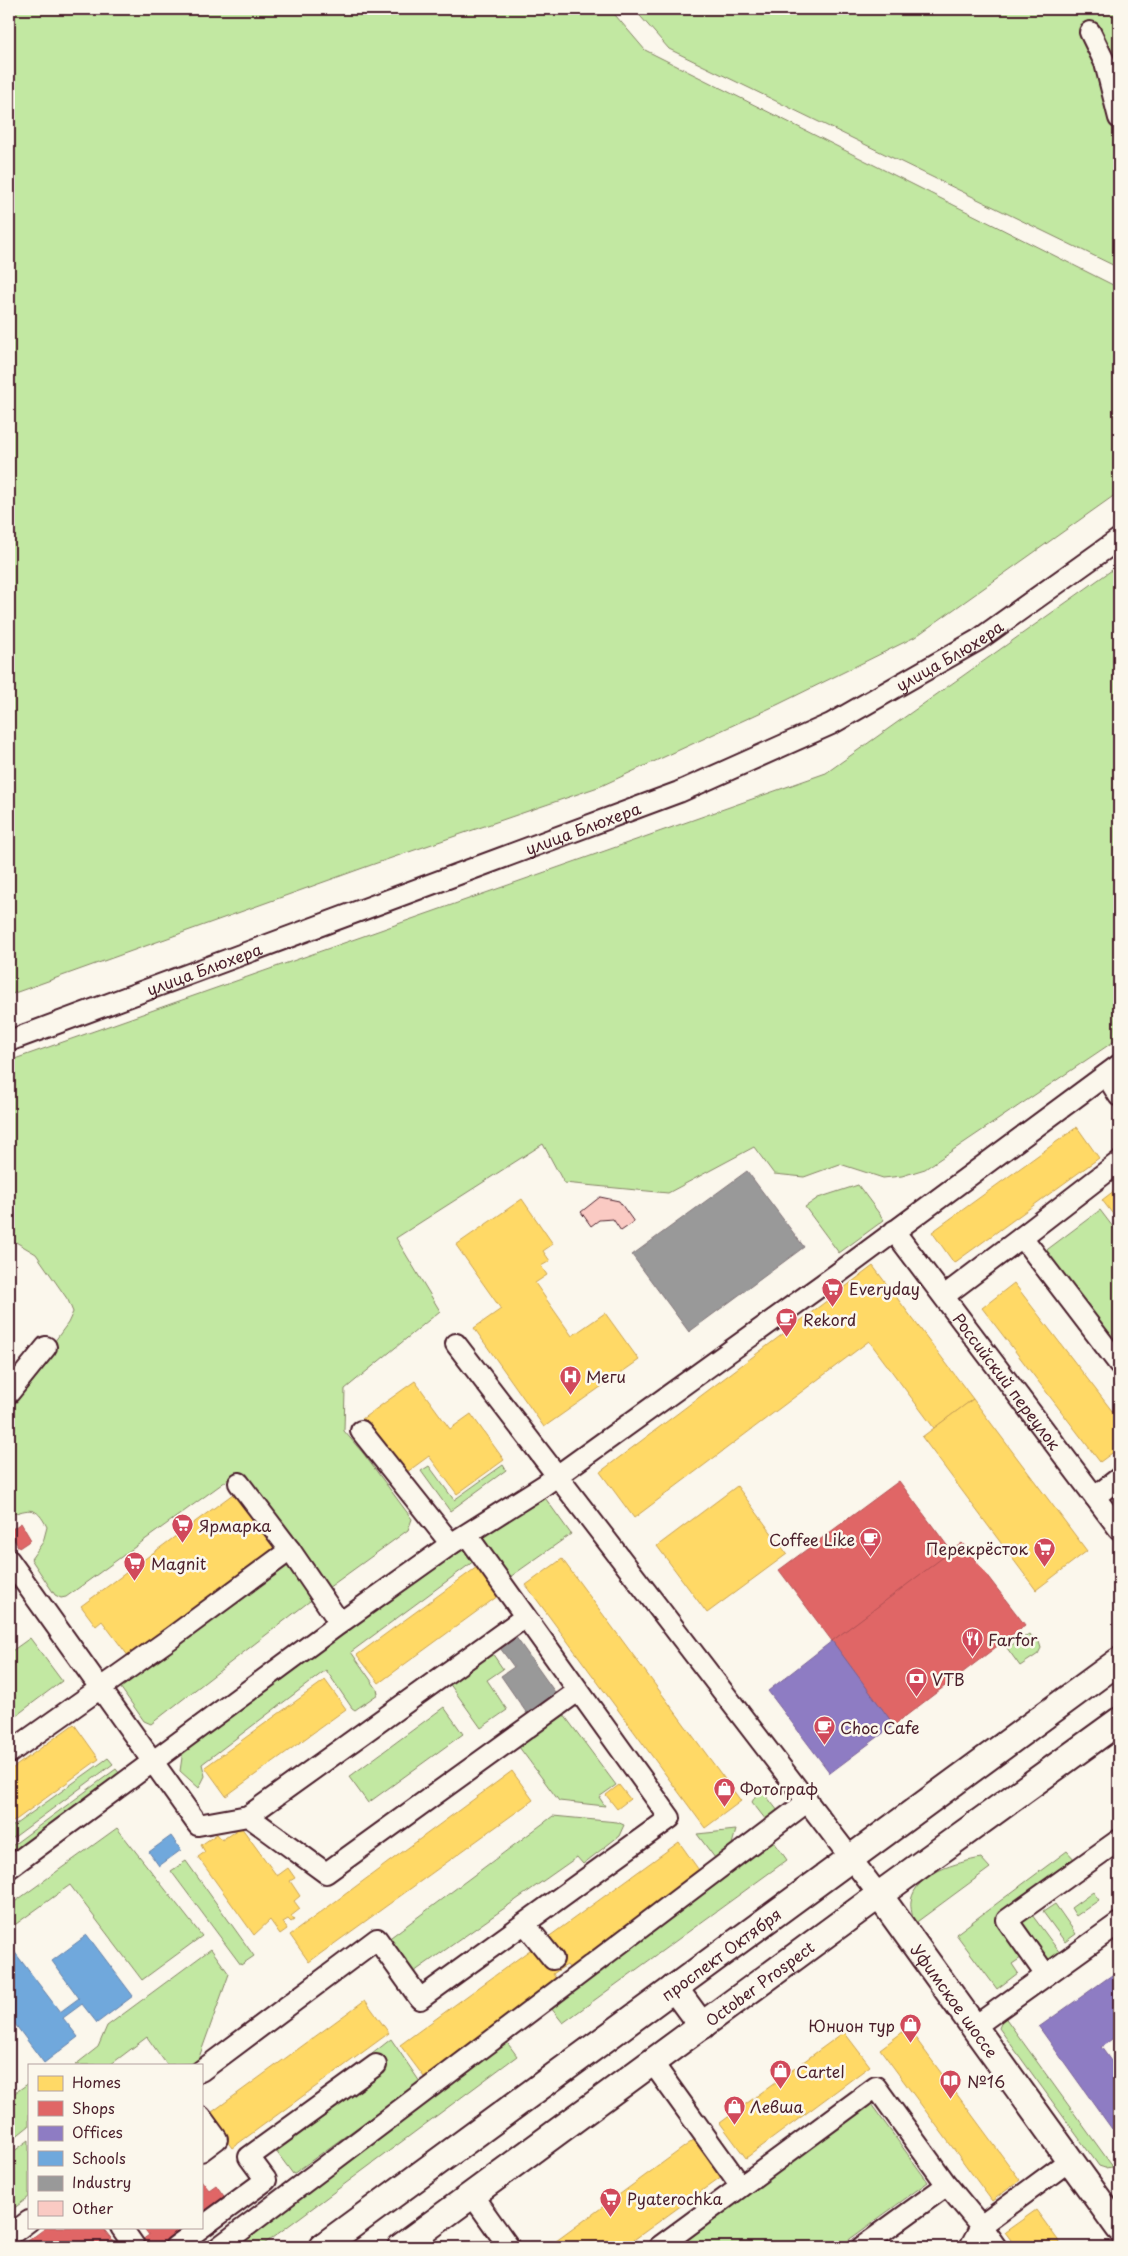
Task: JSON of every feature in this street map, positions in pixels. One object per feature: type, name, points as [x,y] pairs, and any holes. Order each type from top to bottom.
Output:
[{"type":"main road","name":"проспект Октября","points":[[322,2247],[1119,1661]]},
{"type":"main road","name":"October Prospect","points":[[401,2247],[1119,1721]]},
{"type":"main road","name":"Уфимское шоссе","points":[[879,1895],[1119,2228]]},
{"type":"main road","points":[[674,1988],[702,2026]]},
{"type":"street","points":[[1090,32],[1105,63],[1119,118]]},
{"type":"street","name":"улица Блюхера","points":[[9,1041],[679,792],[831,724],[978,640],[1119,538]]},
{"type":"street","points":[[9,1868],[340,1623],[459,1539],[557,1475],[1113,1070],[1119,1096]]},
{"type":"street","points":[[944,1296],[1119,1162]]},
{"type":"street","name":"Российский переулок","points":[[894,1231],[1119,1530]]},
{"type":"street","points":[[1022,1237],[1119,1364]]},
{"type":"street","points":[[456,1344],[879,1895]]},
{"type":"street","points":[[9,1393],[46,1347]]},
{"type":"street","points":[[202,2071],[377,1939],[420,1999],[670,1818],[525,1617],[459,1539],[361,1431]]},
{"type":"street","points":[[1095,1497],[1119,1478]]},
{"type":"street","points":[[239,1483],[290,1550],[340,1623]]},
{"type":"street","points":[[9,1753],[290,1550]]},
{"type":"street","points":[[11,1569],[198,1824],[248,1816],[525,1617]]},
{"type":"street","points":[[248,1816],[326,1873],[578,1691]]},
{"type":"street","points":[[219,2247],[561,1970],[808,1801]]},
{"type":"street","points":[[1046,1976],[1007,1920],[1119,1840]]},
{"type":"street","points":[[974,2027],[1119,1923]]},
{"type":"street","points":[[525,1924],[561,1970]]},
{"type":"street","points":[[652,2062],[742,2186]]},
{"type":"street","points":[[202,2227],[266,2180],[249,2157],[376,2065]]},
{"type":"street","points":[[659,2247],[876,2087],[947,2185],[996,2247]]},
{"type":"street","points":[[202,2118],[217,2139],[202,2150]]},
{"type":"street","points":[[970,2247],[981,2226],[1070,2160]]},
{"type":"street","points":[[862,2247],[947,2185]]},
{"type":"street","points":[[472,2195],[509,2247]]},
{"type":"street","points":[[9,2236],[28,2222]]},
{"type":"street","points":[[122,2228],[135,2247]]},
{"type":"street","points":[[175,2247],[201,2228]]},
{"type":"green space","points":[[9,9],[610,9],[645,50],[1119,288],[1119,492],[915,637],[779,704],[601,786],[374,864],[9,995]]},
{"type":"green space","points":[[634,9],[1119,9],[1119,268],[669,49]]},
{"type":"green space","points":[[1119,565],[1119,1038],[925,1169],[902,1176],[883,1178],[840,1164],[804,1177],[774,1174],[754,1147],[668,1193],[564,1183],[543,1144],[396,1238],[440,1311],[345,1389],[344,1431],[363,1453],[412,1519],[408,1530],[306,1604],[151,1724],[144,1721],[118,1684],[282,1561],[237,1473],[66,1597],[61,1598],[55,1595],[31,1559],[43,1542],[47,1527],[39,1515],[32,1510],[9,1515],[9,1404],[68,1323],[73,1312],[68,1300],[36,1254],[9,1238],[9,1061],[826,773]]},
{"type":"green space","points":[[858,1185],[884,1220],[839,1253],[805,1207],[818,1198]]},
{"type":"green space","points":[[1100,1210],[1119,1235],[1119,1352],[1044,1252]]},
{"type":"green space","points":[[503,1465],[506,1470],[450,1511],[421,1471],[429,1466],[454,1500]]},
{"type":"green space","points":[[543,1495],[571,1534],[510,1577],[482,1538]]},
{"type":"green space","points":[[463,1544],[474,1561],[351,1652],[377,1689],[378,1694],[355,1710],[326,1670],[202,1764],[205,1776],[199,1788],[180,1771],[184,1744]]},
{"type":"green space","points":[[1029,1634],[1039,1642],[1041,1648],[1038,1654],[1020,1666],[1007,1648]]},
{"type":"green space","points":[[30,1638],[62,1681],[9,1721],[9,1653]]},
{"type":"green space","points":[[492,1653],[503,1669],[487,1680],[507,1710],[481,1728],[449,1683]]},
{"type":"green space","points":[[444,1707],[463,1734],[368,1803],[349,1777]]},
{"type":"green space","points":[[564,1715],[616,1785],[599,1797],[605,1806],[559,1801],[519,1747]]},
{"type":"green space","points":[[108,1758],[113,1764],[9,1841],[9,1829]]},
{"type":"green space","points":[[116,1769],[120,1774],[9,1855],[9,1848]]},
{"type":"green space","points":[[760,1788],[778,1811],[766,1820],[752,1802]]},
{"type":"green space","points":[[553,1816],[617,1822],[624,1825],[619,1836],[583,1864],[577,1857],[411,1974],[387,1940]]},
{"type":"green space","points":[[117,1828],[202,1936],[142,1980],[70,1885],[9,1929],[9,1906]]},
{"type":"green space","points":[[736,1830],[729,1855],[718,1862],[697,1834]]},
{"type":"green space","points":[[772,1839],[787,1860],[563,2023],[547,2003]]},
{"type":"green space","points":[[1067,1851],[1075,1860],[996,1919],[1024,1956],[1012,1964],[1018,1973],[997,1989],[956,1934]]},
{"type":"green space","points":[[981,1858],[990,1868],[914,1924],[911,1901],[914,1891],[921,1883],[939,1870]]},
{"type":"green space","points":[[186,1861],[254,1956],[241,1965],[171,1871]]},
{"type":"green space","points":[[1093,1892],[1099,1900],[1076,1916],[1071,1908]]},
{"type":"green space","points":[[1055,1904],[1076,1934],[1065,1942],[1043,1912]]},
{"type":"green space","points":[[1032,1915],[1060,1953],[1049,1961],[1022,1922]]},
{"type":"green space","points":[[211,1949],[229,1974],[197,2063],[166,2064],[147,2037],[111,2064],[76,2064],[98,2047],[107,2026]]},
{"type":"green space","points":[[1004,2016],[1113,2167],[1105,2168],[1099,2166],[999,2028]]},
{"type":"green space","points":[[503,2037],[517,2056],[260,2247],[223,2247]]},
{"type":"green space","points":[[391,2039],[420,2082],[293,2174],[273,2147],[382,2068],[372,2054]]},
{"type":"green space","points":[[28,2084],[28,2127],[9,2142],[9,2097]]},
{"type":"green space","points":[[871,2104],[928,2182],[839,2247],[675,2247]]},
{"type":"green space","points":[[28,2141],[28,2198],[9,2212],[9,2155]]},
{"type":"building: Homes","points":[[1077,1127],[1099,1158],[954,1263],[932,1232]]},
{"type":"building: Homes","points":[[1119,1187],[1119,1222],[1102,1200]]},
{"type":"building: Homes","points":[[522,1199],[553,1244],[543,1251],[550,1261],[541,1266],[547,1275],[535,1283],[572,1336],[605,1313],[639,1360],[544,1427],[474,1328],[501,1309],[456,1245]]},
{"type":"building: Homes","points":[[873,1266],[973,1399],[934,1428],[869,1341],[634,1518],[600,1472]]},
{"type":"building: Homes","points":[[1014,1283],[1119,1420],[1119,1448],[1100,1462],[982,1308]]},
{"type":"building: Homes","points":[[415,1381],[450,1429],[471,1414],[504,1460],[457,1494],[429,1456],[403,1475],[362,1419]]},
{"type":"building: Homes","points":[[973,1399],[1087,1551],[1036,1590],[922,1437]]},
{"type":"building: Homes","points":[[737,1486],[787,1554],[707,1613],[657,1546]]},
{"type":"building: Homes","points":[[237,1491],[279,1547],[129,1657],[102,1621],[96,1626],[81,1606]]},
{"type":"building: Homes","points":[[562,1559],[741,1801],[705,1828],[526,1585]]},
{"type":"building: Homes","points":[[477,1567],[498,1596],[379,1683],[357,1655]]},
{"type":"building: Homes","points":[[325,1680],[346,1709],[226,1796],[205,1767]]},
{"type":"building: Homes","points":[[74,1724],[99,1759],[9,1825],[9,1771]]},
{"type":"building: Homes","points":[[512,1771],[533,1800],[309,1962],[290,1935]]},
{"type":"building: Homes","points":[[619,1785],[630,1799],[617,1809],[606,1795]]},
{"type":"building: Homes","points":[[241,1827],[277,1876],[288,1868],[295,1878],[290,1881],[300,1896],[294,1901],[300,1909],[291,1916],[294,1920],[291,1922],[288,1919],[283,1922],[287,1929],[280,1934],[270,1920],[254,1935],[198,1857],[205,1852],[201,1845],[217,1834],[222,1840]]},
{"type":"building: Homes","points":[[679,1842],[701,1873],[570,1969],[567,1965],[560,1969],[553,1959],[547,1938]]},
{"type":"building: Homes","points":[[534,1947],[553,1959],[560,1969],[553,1974],[557,1980],[424,2077],[400,2045]]},
{"type":"building: Homes","points":[[365,2000],[389,2033],[232,2148],[208,2115]]},
{"type":"building: Homes","points":[[908,2028],[1020,2180],[992,2201],[880,2049]]},
{"type":"building: Homes","points":[[844,2032],[870,2066],[746,2158],[720,2123]]},
{"type":"building: Homes","points":[[695,2139],[722,2176],[624,2247],[548,2247]]},
{"type":"building: Homes","points":[[1036,2210],[1063,2247],[1016,2247],[1005,2232]]},
{"type":"building: Shops","points":[[899,1481],[952,1552],[832,1641],[779,1570]]},
{"type":"building: Shops","points":[[21,1523],[31,1540],[19,1548],[9,1531]]},
{"type":"building: Shops","points":[[962,1543],[1025,1625],[894,1725],[832,1641]]},
{"type":"building: Shops","points":[[202,2181],[209,2190],[216,2185],[226,2199],[202,2216]]},
{"type":"building: Shops","points":[[46,2228],[103,2228],[118,2247],[20,2247]]},
{"type":"building: Shops","points":[[144,2228],[186,2228],[160,2247],[147,2247],[142,2240],[149,2235]]},
{"type":"building: Offices","points":[[832,1641],[894,1725],[830,1773],[768,1691]]},
{"type":"building: Offices","points":[[1119,1970],[1119,2034],[1101,2047],[1119,2072],[1119,2124],[1112,2129],[1039,2027]]},
{"type":"building: Schools","points":[[171,1836],[181,1850],[159,1866],[149,1852]]},
{"type":"building: Schools","points":[[87,1935],[133,1996],[97,2023],[82,2004],[63,2018],[78,2037],[44,2063],[9,2016],[9,1953],[13,1950],[60,2012],[79,1998],[52,1961]]},
{"type":"building: Industry","points":[[747,1171],[804,1247],[689,1332],[632,1255]]},
{"type":"building: Industry","points":[[515,1636],[557,1695],[528,1715],[501,1676],[514,1667],[500,1648]]},
{"type":"building: Other","points":[[600,1197],[619,1201],[634,1222],[621,1231],[613,1219],[599,1220],[591,1226],[581,1212]]},
{"type":"place","name":"Everyday","points":[[833,1307]]},
{"type":"place","name":"Rekord","points":[[787,1338]]},
{"type":"place","name":"Меги","points":[[570,1395]]},
{"type":"place","name":"Ярмарка","points":[[183,1544]]},
{"type":"place","name":"Coffee Like","points":[[871,1558]]},
{"type":"place","name":"Перекрёсток","points":[[1044,1567]]},
{"type":"place","name":"Magnit","points":[[135,1582]]},
{"type":"place","name":"Farfor","points":[[972,1658]]},
{"type":"place","name":"VTB","points":[[916,1698]]},
{"type":"place","name":"Choc Cafe","points":[[824,1746]]},
{"type":"place","name":"Фотограф","points":[[724,1807]]},
{"type":"place","name":"Юнион тур","points":[[911,2044]]},
{"type":"place","name":"Cartel","points":[[780,2090]]},
{"type":"place","name":"№16","points":[[951,2100]]},
{"type":"place","name":"Левша","points":[[734,2125]]},
{"type":"place","name":"Pyaterochka","points":[[611,2217]]}]
